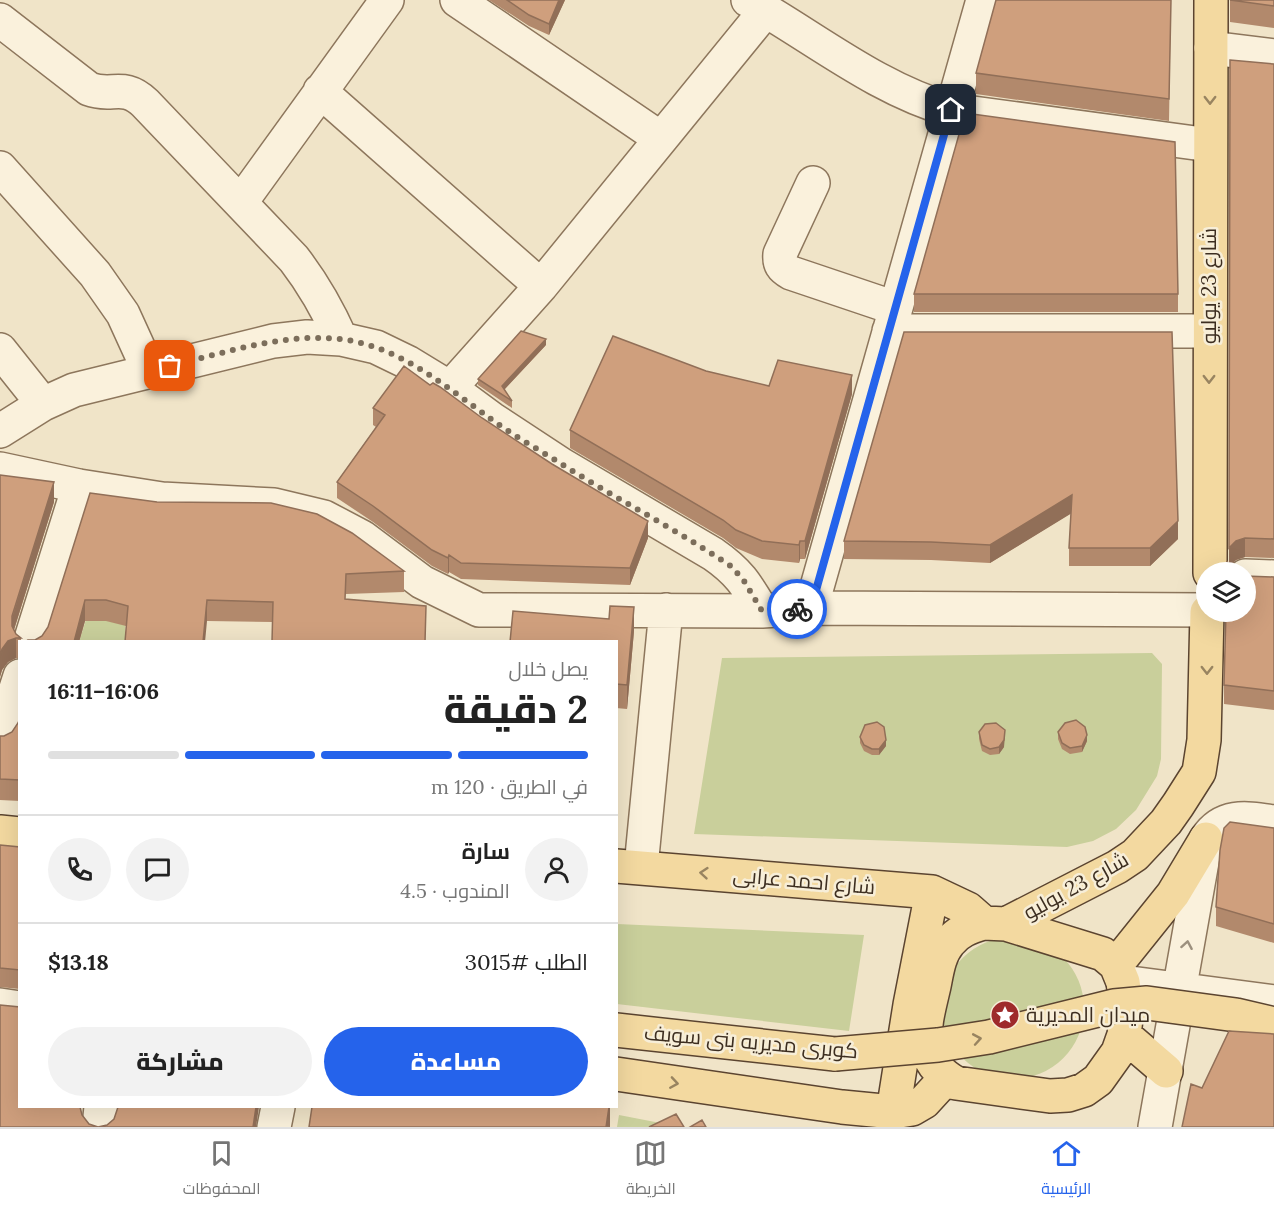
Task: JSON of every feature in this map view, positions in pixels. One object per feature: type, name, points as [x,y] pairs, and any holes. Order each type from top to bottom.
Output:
[{"type":"main road","name":"شارع 23 يوليو","points":[[1209,562],[1211,0]]},
{"type":"main road","name":"شارع 23 يوليو","points":[[995,923],[1117,867],[1135,855],[1166,822],[1178,805],[1199,772],[1204,740],[1207,697],[1206,622]]},
{"type":"main road","points":[[0,832],[18,834]]},
{"type":"main road","points":[[1166,1071],[1123,998],[1103,954],[995,923],[963,930],[947,944],[941,955],[924,1030],[929,1057],[946,1078],[956,1083],[1050,1096],[1068,1095],[1084,1090],[1098,1080],[1118,1052],[1123,998],[1173,894],[1206,839]]},
{"type":"main road","name":"شارع احمد عرابى","points":[[629,867],[932,892],[995,923]]},
{"type":"main road","points":[[890,1119],[932,892]]},
{"type":"main road","name":"كوبرى مديريه بنى سويف","points":[[618,1030],[835,1054],[938,1045],[1009,1032],[1114,1006],[1147,1003],[1236,1015],[1274,1024]]},
{"type":"main road","points":[[618,1074],[842,1107],[890,1119],[924,1102],[946,1078]]},
{"type":"street","points":[[241,202],[387,0]]},
{"type":"street","points":[[457,0],[660,138]]},
{"type":"street","points":[[811,608],[983,0]]},
{"type":"street","points":[[450,388],[541,286],[660,138],[757,5],[892,88],[923,102],[951,110],[1210,145]]},
{"type":"street","points":[[0,20],[89,89],[105,93],[130,92],[138,96],[294,259],[326,305],[341,339]]},
{"type":"street","points":[[1211,48],[1274,56]]},
{"type":"street","points":[[320,91],[541,286]]},
{"type":"street","points":[[0,168],[95,274],[123,314],[149,371]]},
{"type":"street","points":[[813,183],[780,254],[779,260],[782,268],[892,320],[1209,331]]},
{"type":"street","points":[[0,431],[44,404],[74,390],[273,341],[307,337],[341,339],[376,347],[409,363],[450,388],[562,465],[732,567],[744,581],[762,611]]},
{"type":"street","points":[[0,350],[44,404]]},
{"type":"street","points":[[0,469],[79,486],[162,499],[274,505],[324,516],[362,537],[422,582],[479,610],[762,611],[811,608],[1196,611]]},
{"type":"street","points":[[31,640],[79,486]]},
{"type":"street","points":[[1256,576],[1274,577]]},
{"type":"street","points":[[629,867],[666,610]]},
{"type":"street","points":[[0,738],[18,682]]},
{"type":"street","points":[[1155,1127],[1206,839],[1211,831],[1221,823],[1233,818],[1246,817],[1274,822]]},
{"type":"street","points":[[1123,998],[1177,1003],[1274,1002]]},
{"type":"street","points":[[1177,1003],[1274,1031]]},
{"type":"street","points":[[0,1005],[18,1008]]},
{"type":"street","points":[[99,1127],[101,1108]]},
{"type":"street","points":[[274,1127],[278,1108]]},
{"type":"green space","points":[[87,616],[125,625],[126,640],[80,640]]},
{"type":"green space","points":[[1152,653],[1162,664],[1161,759],[1157,776],[1136,810],[1116,829],[1093,841],[1067,847],[694,834],[722,658]]},
{"type":"green space","points":[[618,924],[864,935],[849,1031],[618,1004]]},
{"type":"green space","points":[[1013,937],[1040,943],[1063,958],[1078,981],[1084,1008],[1078,1035],[1063,1058],[1040,1073],[1013,1079],[986,1073],[963,1058],[948,1035],[942,1008],[948,981],[963,958],[986,943]]},
{"type":"green space","points":[[619,1115],[681,1127],[617,1127]]},
{"type":"building","points":[[507,0],[559,0],[549,24],[529,15]]},
{"type":"building","points":[[996,0],[1171,0],[1169,99],[976,73]]},
{"type":"building","points":[[1230,0],[1274,0],[1274,6]]},
{"type":"building","points":[[1230,60],[1274,64],[1274,539],[1245,538],[1236,541],[1229,548]]},
{"type":"building","points":[[965,113],[1175,142],[1178,294],[914,294]]},
{"type":"building","points":[[521,331],[546,339],[502,386],[512,401],[478,379]]},
{"type":"building","points":[[904,332],[1172,332],[1178,521],[1150,548],[1069,548],[1072,495],[990,545],[844,541]]},
{"type":"building","points":[[613,336],[706,371],[769,386],[778,360],[852,375],[805,541],[800,541],[799,545],[762,541],[736,530],[723,520],[570,430]]},
{"type":"building","points":[[404,366],[430,385],[433,383],[440,387],[552,464],[648,521],[630,568],[461,563],[449,555],[448,558],[432,550],[337,482],[385,415],[373,408]]},
{"type":"building","points":[[0,475],[54,482],[12,616],[12,626],[21,638],[8,641],[0,657]]},
{"type":"building","points":[[90,493],[157,502],[271,503],[317,514],[352,533],[404,571],[346,574],[345,599],[426,606],[425,640],[272,640],[273,602],[207,600],[203,640],[125,640],[128,606],[106,600],[85,600],[75,640],[35,640],[42,636],[48,627]]},
{"type":"building","points":[[1256,576],[1274,577],[1274,691],[1224,685],[1226,622],[1256,622]]},
{"type":"building","points":[[610,606],[634,607],[627,685],[618,684],[618,640],[510,640],[513,611],[609,619]]},
{"type":"building","points":[[1076,720],[1085,727],[1087,735],[1082,746],[1070,748],[1062,743],[1058,732],[1065,723]]},
{"type":"building","points":[[877,722],[884,727],[886,740],[879,749],[872,749],[864,745],[860,737],[865,725]]},
{"type":"building","points":[[18,723],[18,780],[0,779],[0,736],[12,732]]},
{"type":"building","points":[[996,723],[1005,730],[1004,740],[999,747],[990,749],[982,745],[979,732],[985,724]]},
{"type":"building","points":[[1230,822],[1274,828],[1274,924],[1216,907],[1220,850],[1224,828]]},
{"type":"building","points":[[0,845],[18,847],[18,970],[0,968]]},
{"type":"building","points":[[0,1005],[18,1007],[18,1108],[80,1108],[82,1115],[89,1124],[98,1127],[0,1127]]},
{"type":"building","points":[[1229,1031],[1274,1034],[1274,1127],[1182,1127],[1191,1084],[1202,1088]]},
{"type":"building","points":[[118,1108],[256,1108],[253,1127],[98,1127],[107,1125],[114,1119]]},
{"type":"building","points":[[312,1108],[609,1108],[606,1127],[309,1127]]},
{"type":"building","points":[[676,1114],[684,1127],[649,1127]]},
{"type":"building","points":[[702,1120],[706,1127],[690,1127]]},
{"type":"way so far","points":[[170,366],[273,341],[307,337],[341,339],[376,347],[409,363],[450,388],[562,465],[713,554],[732,567],[744,581],[762,611],[797,609]]},
{"type":"place","name":"ميدان المديرية","points":[[1005,1015]]},
{"type":"route","points":[[797,609],[811,608],[951,110]]}]
